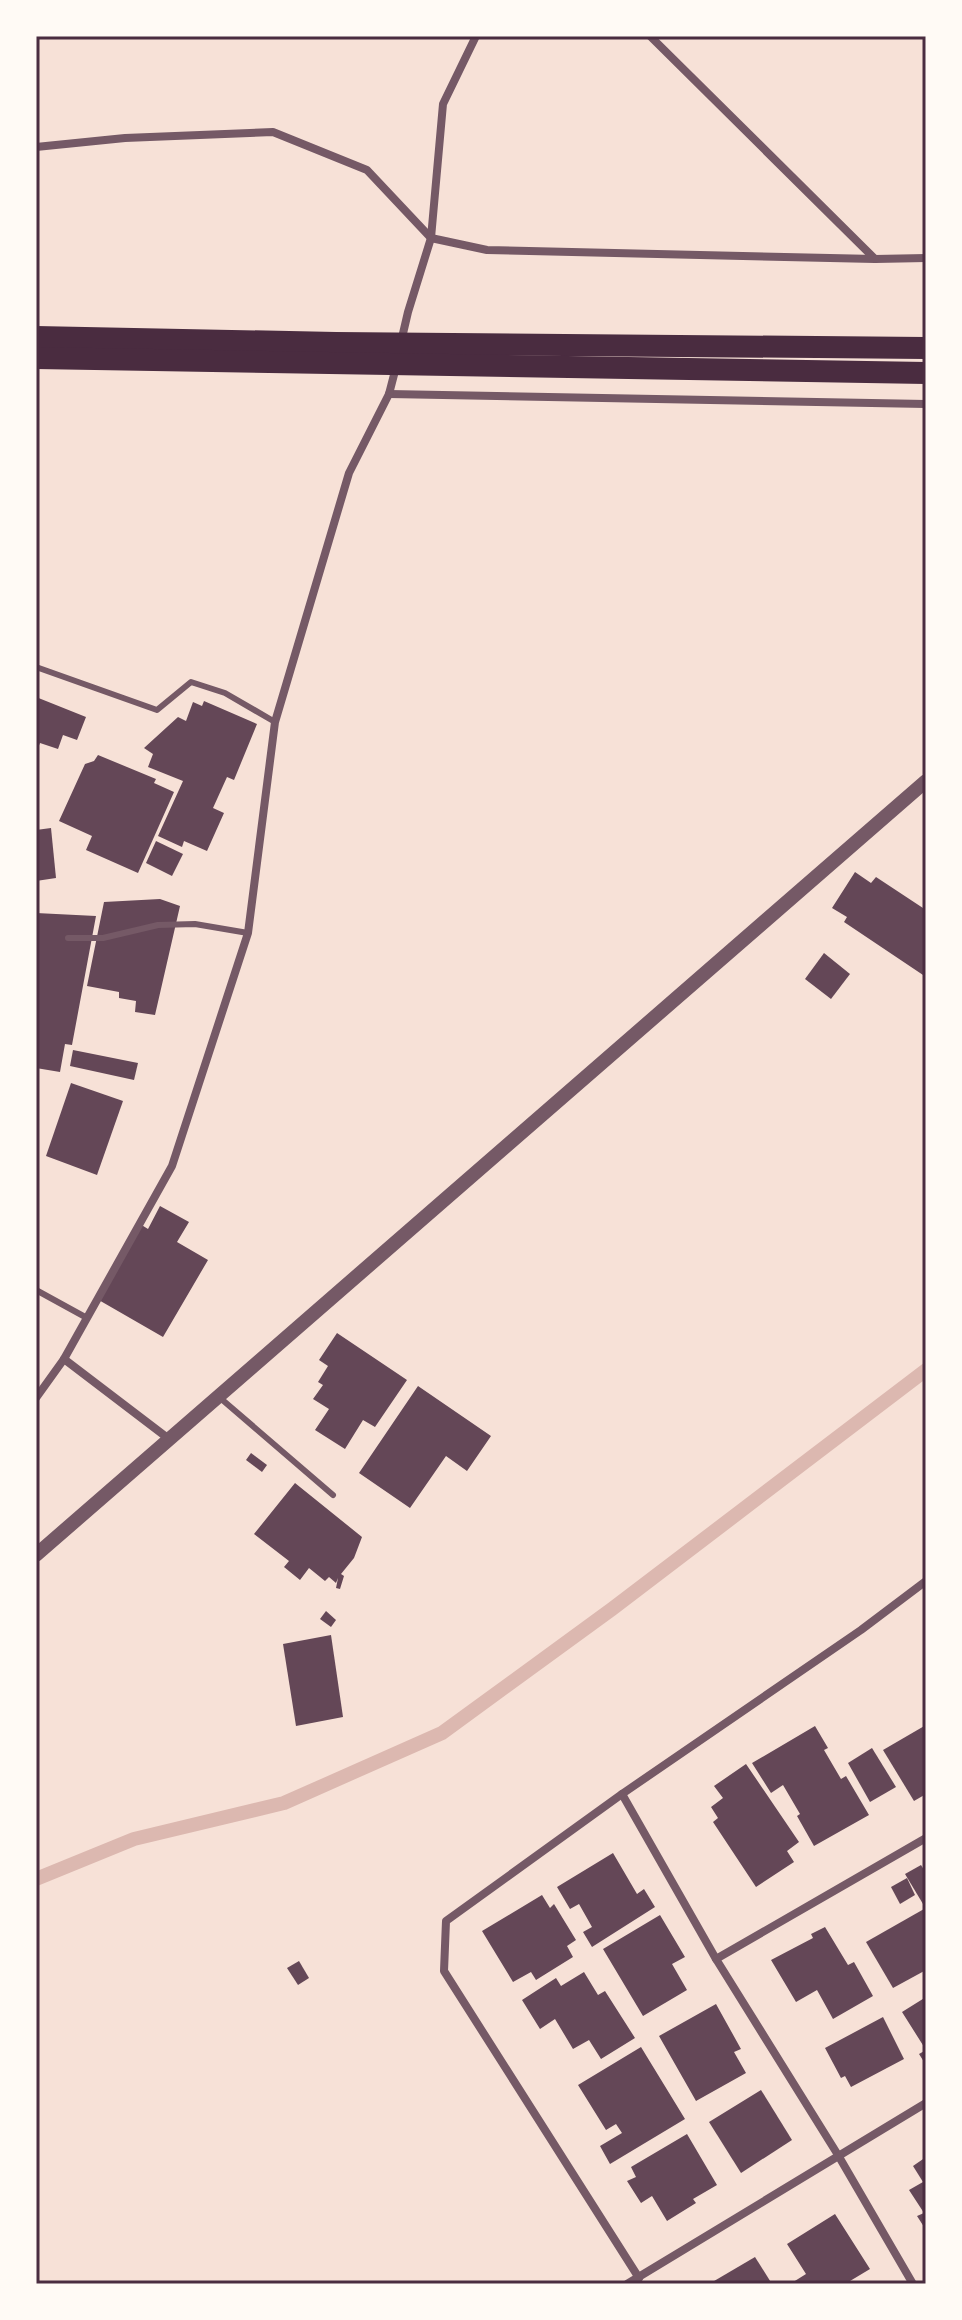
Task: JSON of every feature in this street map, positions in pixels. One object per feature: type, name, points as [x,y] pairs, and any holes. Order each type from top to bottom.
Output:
[{"type":"highway","points":[[36,337],[335,353],[926,373]]},
{"type":"highway","points":[[36,358],[926,348]]},
{"type":"street","points":[[36,1398],[64,1359],[172,1166],[248,933],[275,722],[349,473],[389,394],[408,312],[431,238],[443,104],[476,36]]},
{"type":"street","points":[[650,36],[875,259]]},
{"type":"street","points":[[36,147],[125,138],[273,132],[367,170],[431,238],[487,250],[926,258]]},
{"type":"street","points":[[389,394],[926,404]]},
{"type":"street","points":[[36,1555],[926,781]]},
{"type":"street","points":[[64,1359],[169,1439]]},
{"type":"street","points":[[639,2278],[444,1971],[446,1921],[622,1794],[861,1630],[926,1581]]},
{"type":"street","points":[[622,1794],[716,1959],[838,2155],[913,2284]]},
{"type":"street","points":[[716,1959],[926,1838]]},
{"type":"street","points":[[627,2284],[926,2103]]},
{"type":"lane","points":[[36,667],[157,710],[191,682],[225,693],[275,722]]},
{"type":"lane","points":[[68,938],[103,938],[158,925],[195,924],[248,933]]},
{"type":"lane","points":[[36,1290],[87,1318]]},
{"type":"lane","points":[[219,1397],[333,1495]]},
{"type":"building","points":[[36,697],[86,717],[77,740],[63,735],[58,749],[40,743],[36,753]]},
{"type":"building","points":[[204,701],[257,724],[234,780],[227,777],[213,808],[224,813],[207,851],[184,841],[182,847],[158,836],[183,781],[148,767],[153,754],[144,748],[178,717],[186,721],[193,702],[202,706]]},
{"type":"building","points":[[98,755],[156,779],[154,783],[174,792],[138,873],[86,850],[92,836],[59,821],[85,764],[94,761]]},
{"type":"building","points":[[51,828],[56,878],[36,881],[36,830]]},
{"type":"building","points":[[156,841],[183,854],[172,876],[146,863]]},
{"type":"building","points":[[855,872],[871,883],[876,877],[926,910],[926,977],[844,922],[847,917],[832,908]]},
{"type":"building","points":[[160,899],[180,906],[155,1015],[135,1012],[136,1001],[119,998],[119,992],[87,986],[104,902]]},
{"type":"building","points":[[36,913],[96,916],[72,1045],[65,1044],[60,1072],[36,1068]]},
{"type":"building","points":[[824,953],[850,974],[831,999],[805,979]]},
{"type":"building","points":[[73,1050],[138,1063],[134,1080],[70,1066]]},
{"type":"building","points":[[71,1083],[123,1101],[97,1175],[46,1156]]},
{"type":"building","points":[[160,1206],[189,1222],[177,1242],[208,1260],[163,1337],[97,1299],[140,1224],[148,1229]]},
{"type":"building","points":[[337,1333],[407,1380],[375,1427],[363,1420],[345,1449],[315,1430],[329,1409],[313,1399],[323,1385],[318,1382],[328,1366],[319,1360]]},
{"type":"building","points":[[418,1386],[491,1436],[467,1471],[446,1456],[410,1508],[359,1473]]},
{"type":"building","points":[[251,1453],[267,1465],[262,1472],[246,1460]]},
{"type":"building","points":[[295,1483],[362,1537],[354,1558],[341,1574],[344,1576],[340,1589],[336,1588],[338,1578],[336,1583],[329,1577],[325,1581],[309,1568],[300,1580],[284,1567],[289,1561],[254,1534]]},
{"type":"building","points":[[326,1611],[336,1620],[331,1627],[320,1619]]},
{"type":"building","points":[[331,1635],[343,1717],[296,1726],[283,1644]]},
{"type":"building","points":[[926,1725],[926,1794],[914,1801],[883,1750]]},
{"type":"building","points":[[815,1726],[828,1748],[824,1750],[841,1779],[846,1776],[869,1815],[814,1846],[783,1785],[771,1793],[752,1763]]},
{"type":"building","points":[[872,1748],[896,1787],[870,1802],[848,1763]]},
{"type":"building","points":[[746,1764],[799,1842],[787,1851],[794,1862],[756,1887],[713,1822],[718,1818],[711,1807],[723,1798],[714,1786]]},
{"type":"building","points":[[613,1853],[637,1894],[644,1889],[655,1907],[592,1947],[583,1932],[592,1927],[579,1904],[570,1909],[557,1887]]},
{"type":"building","points":[[921,1865],[926,1873],[926,1909],[905,1874]]},
{"type":"building","points":[[907,1878],[915,1895],[900,1904],[891,1887]]},
{"type":"building","points":[[542,1895],[550,1908],[554,1904],[576,1940],[567,1946],[573,1957],[536,1980],[531,1972],[513,1982],[482,1931]]},
{"type":"building","points":[[924,1909],[926,1970],[893,1988],[866,1942]]},
{"type":"building","points":[[660,1915],[685,1957],[672,1964],[687,1990],[643,2016],[603,1949]]},
{"type":"building","points":[[825,1927],[848,1965],[854,1962],[873,1996],[833,2019],[817,1990],[796,2002],[771,1960],[813,1938],[811,1934]]},
{"type":"building","points":[[299,1961],[309,1978],[298,1985],[287,1968]]},
{"type":"building","points":[[584,1972],[598,1995],[605,1991],[635,2038],[601,2059],[589,2040],[573,2049],[555,2019],[540,2029],[522,2000],[556,1978],[561,1986]]},
{"type":"building","points":[[926,1997],[926,2050],[902,2012]]},
{"type":"building","points":[[716,2004],[741,2049],[734,2052],[746,2073],[696,2101],[659,2036]]},
{"type":"building","points":[[883,2017],[904,2059],[851,2087],[845,2076],[841,2078],[825,2048]]},
{"type":"building","points":[[641,2047],[685,2119],[610,2164],[600,2146],[622,2133],[616,2124],[606,2130],[578,2085]]},
{"type":"building","points":[[926,2050],[926,2065],[919,2054]]},
{"type":"building","points":[[761,2090],[792,2140],[741,2173],[709,2122]]},
{"type":"building","points":[[687,2134],[717,2185],[693,2199],[696,2203],[667,2221],[652,2196],[641,2203],[627,2181],[636,2177],[631,2167]]},
{"type":"building","points":[[926,2157],[926,2230],[917,2216],[924,2213],[909,2190],[923,2182],[913,2166]]},
{"type":"building","points":[[835,2214],[870,2269],[845,2284],[790,2284],[806,2274],[787,2244]]},
{"type":"building","points":[[755,2257],[772,2284],[709,2284]]},
{"type":"waterway","points":[[36,1879],[134,1839],[284,1803],[442,1733],[612,1609],[926,1370]]}]
